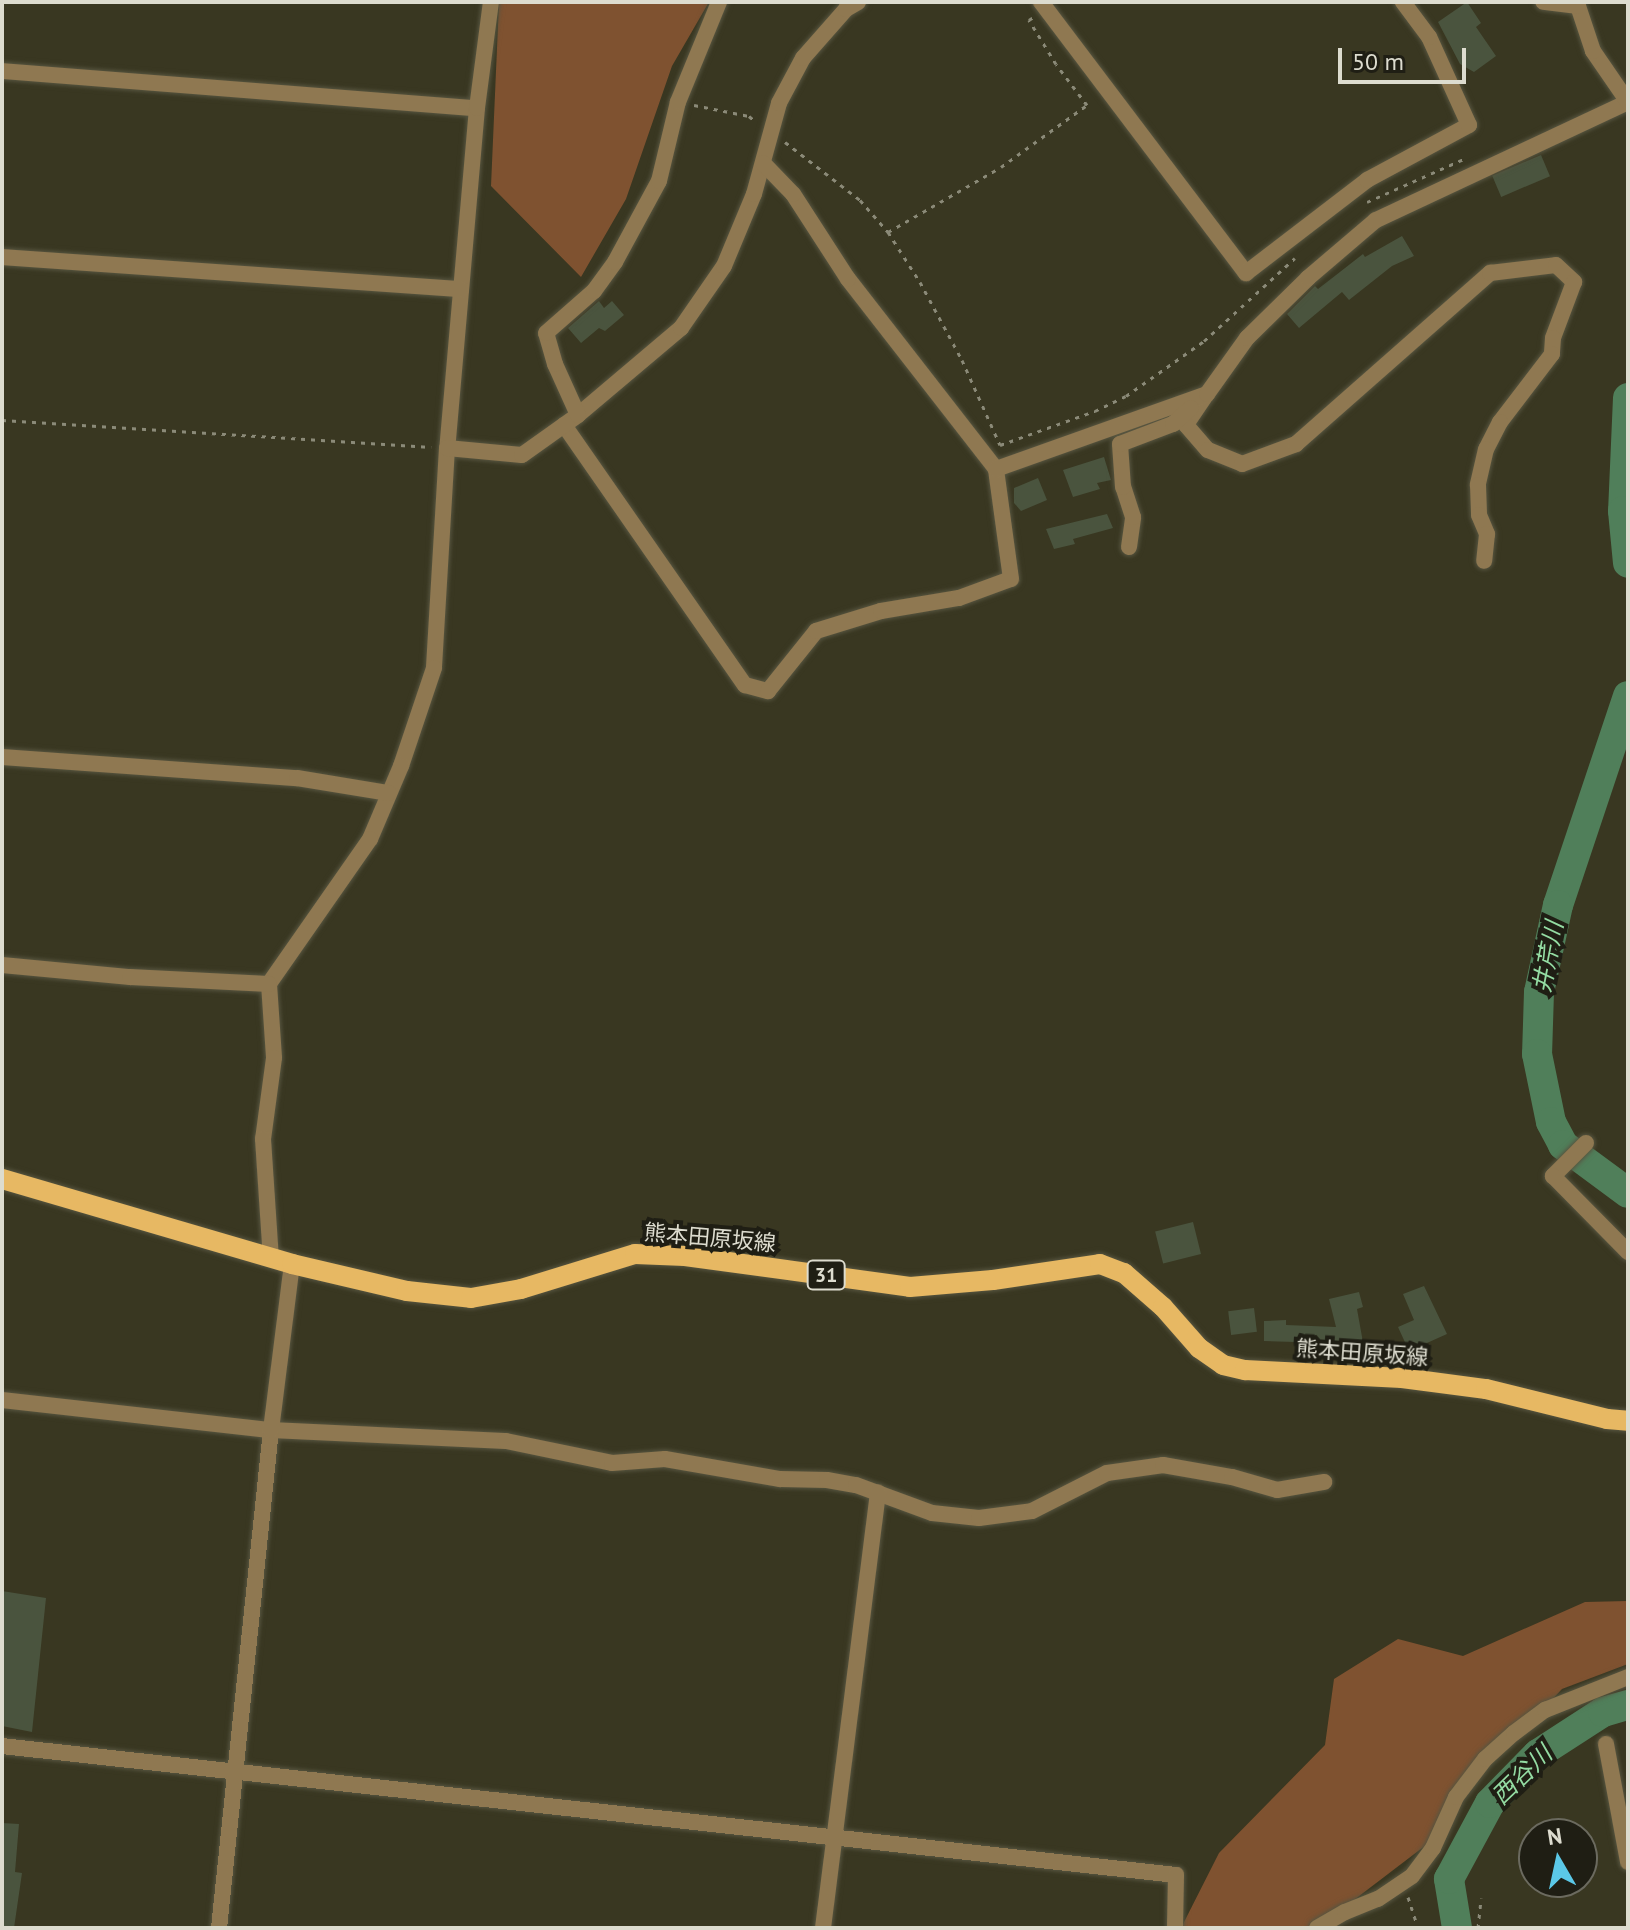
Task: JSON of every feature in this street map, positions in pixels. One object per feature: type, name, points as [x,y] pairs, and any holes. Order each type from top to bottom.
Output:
[{"type":"main road","name":"熊本田原坂線","points":[[2,1179],[292,1264],[407,1291],[471,1298],[521,1289],[635,1254],[685,1256],[910,1287],[993,1280],[1100,1264],[1124,1273],[1163,1307],[1199,1348],[1223,1365],[1245,1370],[1402,1378],[1486,1389],[1607,1419],[1628,1421]]},
{"type":"street","points":[[271,1258],[263,1139],[274,1058],[269,984],[370,839],[434,668],[447,448],[477,108],[491,2]]},
{"type":"street","points":[[578,415],[555,364],[546,333],[594,291],[615,262],[659,181],[678,102],[719,2]]},
{"type":"street","points":[[447,448],[522,455],[578,415],[681,328],[724,266],[744,221],[779,103],[803,58],[846,9],[858,2]]},
{"type":"street","points":[[1044,5],[1246,273],[1367,180],[1469,125],[1429,37],[1403,2]]},
{"type":"street","points":[[1484,561],[1487,534],[1479,515],[1478,485],[1486,449],[1500,422],[1544,369],[1552,354],[1553,338],[1574,282],[1556,265],[1490,273],[1296,444],[1242,464],[1208,450],[1186,425],[1247,338],[1308,278],[1376,220],[1628,102],[1593,51],[1578,4],[1543,2]]},
{"type":"street","points":[[2,71],[477,108]]},
{"type":"street","points":[[564,425],[745,685],[768,691],[816,631],[881,611],[959,598],[1011,579],[996,469],[848,279],[793,194],[763,163]]},
{"type":"street","points":[[2,257],[461,289]]},
{"type":"street","points":[[996,469],[1207,394]]},
{"type":"street","points":[[1129,547],[1133,517],[1123,487],[1120,444],[1173,424],[1207,394]]},
{"type":"street","points":[[2,757],[297,778],[389,793]]},
{"type":"street","points":[[2,965],[130,977],[269,984]]},
{"type":"street","points":[[1586,1143],[1553,1176],[1628,1252]]},
{"type":"street","points":[[219,1928],[271,1430],[292,1264]]},
{"type":"street","points":[[2,1400],[271,1430],[506,1441],[612,1463],[665,1459],[780,1479],[827,1480],[878,1492],[932,1513],[979,1518],[1032,1511],[1107,1473],[1163,1465],[1232,1477],[1277,1490],[1324,1482]]},
{"type":"street","points":[[823,1928],[832,1836],[878,1492]]},
{"type":"street","points":[[1317,1928],[1345,1912],[1378,1899],[1412,1876],[1433,1848],[1456,1797],[1485,1759],[1514,1733],[1545,1710],[1628,1677]]},
{"type":"street","points":[[1606,1744],[1628,1862]]},
{"type":"street","points":[[2,1746],[1176,1875],[1175,1928]]},
{"type":"path","points":[[888,232],[1001,167],[1087,105],[1029,20],[1044,5]]},
{"type":"path","points":[[678,102],[749,116],[761,125]]},
{"type":"path","points":[[773,134],[860,200],[888,232],[920,282],[962,360],[1000,445],[1068,422],[1126,396],[1204,341],[1296,257]]},
{"type":"path","points":[[1366,203],[1476,153]]},
{"type":"path","points":[[2,420],[447,448]]},
{"type":"path","points":[[1403,1882],[1418,1928]]},
{"type":"path","points":[[1478,1928],[1481,1898]]},
{"type":"shaded area","points":[[499,2],[709,2],[672,66],[626,199],[581,277],[491,186]]},
{"type":"shaded area","points":[[1628,1601],[1628,1664],[1562,1689],[1461,1795],[1430,1842],[1329,1919],[1325,1928],[1181,1928],[1219,1853],[1325,1745],[1334,1679],[1398,1639],[1463,1656],[1585,1602]]},
{"type":"building","points":[[1467,2],[1481,23],[1476,27],[1496,56],[1474,72],[1460,64],[1438,22]]},
{"type":"building","points":[[1541,155],[1550,176],[1501,197],[1492,176]]},
{"type":"building","points":[[1402,236],[1414,256],[1392,266],[1349,300],[1342,292],[1299,328],[1287,314],[1315,286],[1318,289],[1363,254],[1365,257]]},
{"type":"building","points":[[599,301],[604,308],[612,301],[624,315],[605,331],[599,328],[581,343],[568,328]]},
{"type":"building","points":[[1104,457],[1111,480],[1097,483],[1100,489],[1073,497],[1063,470]]},
{"type":"building","points":[[1038,478],[1047,500],[1021,511],[1014,503],[1014,488]]},
{"type":"building","points":[[1107,514],[1113,528],[1073,539],[1075,544],[1054,549],[1046,529]]},
{"type":"building","points":[[1193,1222],[1201,1254],[1163,1263],[1155,1231]]},
{"type":"building","points":[[1424,1286],[1447,1334],[1409,1351],[1398,1327],[1414,1320],[1403,1294]]},
{"type":"building","points":[[1359,1292],[1363,1307],[1357,1309],[1364,1348],[1331,1354],[1329,1343],[1264,1341],[1264,1321],[1286,1320],[1286,1325],[1336,1327],[1329,1299]]},
{"type":"building","points":[[1254,1308],[1257,1332],[1231,1335],[1228,1311]]},
{"type":"building","points":[[2,1591],[46,1598],[32,1732],[2,1726]]},
{"type":"building","points":[[2,1823],[19,1824],[15,1872],[22,1873],[14,1928],[2,1928]]},
{"type":"waterway","name":"井芹川","points":[[1628,398],[1623,511],[1628,563]]},
{"type":"waterway","name":"井芹川","points":[[1628,696],[1558,905],[1539,992],[1537,1054],[1551,1122],[1563,1145],[1628,1193]]},
{"type":"waterway","name":"西谷川","points":[[1457,1928],[1449,1879],[1490,1803],[1538,1754],[1603,1712],[1628,1705]]}]
